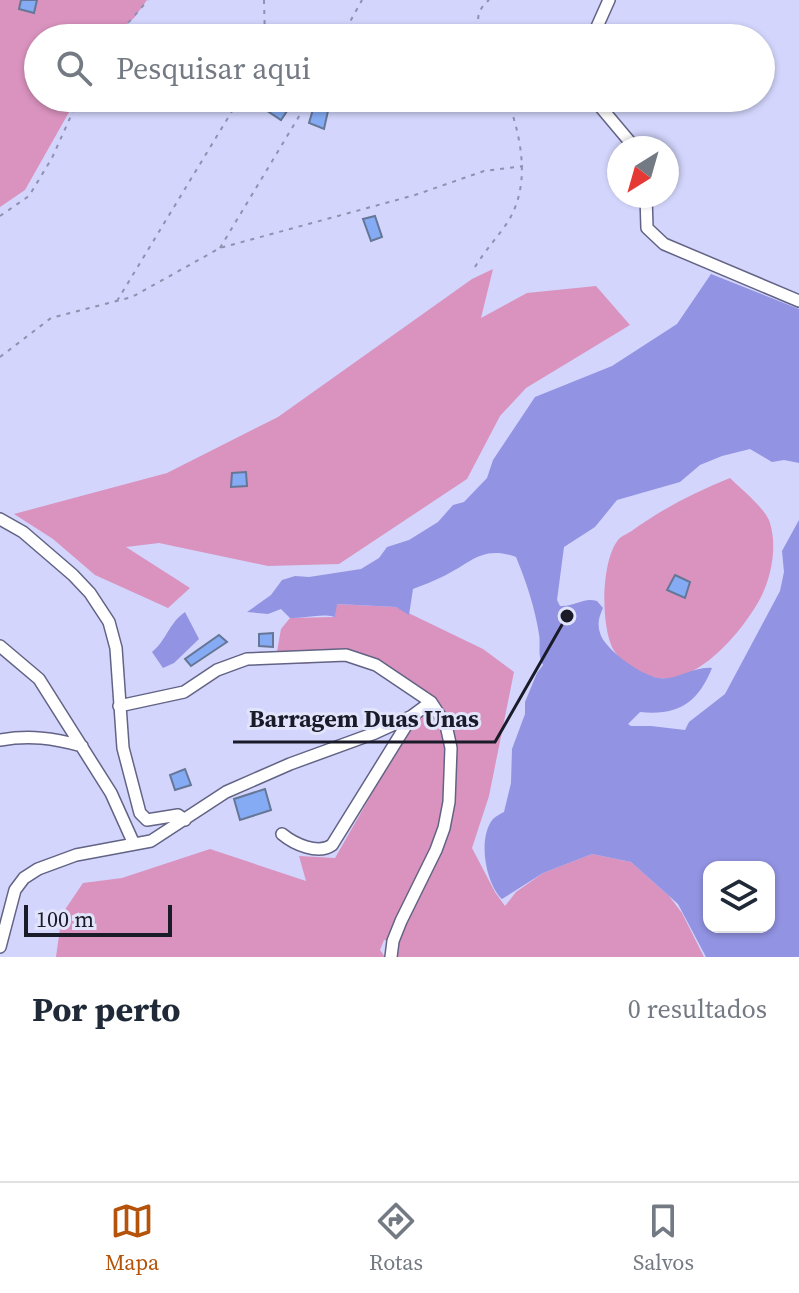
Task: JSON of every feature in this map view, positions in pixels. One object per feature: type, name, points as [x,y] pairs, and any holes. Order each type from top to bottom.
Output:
[{"type":"street","points":[[598,24],[609,0]]},
{"type":"street","points":[[605,112],[625,136]]},
{"type":"street","points":[[646,208],[647,228],[664,244],[799,301]]},
{"type":"street","points":[[0,519],[42,547],[73,575],[101,607],[114,636],[123,748],[140,813],[147,820],[178,815],[185,820]]},
{"type":"street","points":[[0,646],[39,679],[111,793],[134,844]]},
{"type":"street","points":[[119,706],[184,692],[217,670],[247,659],[346,655],[376,665],[431,702],[446,725],[451,748],[449,802],[436,850],[401,921],[391,957]]},
{"type":"street","points":[[0,947],[15,890],[30,873],[76,855],[151,841],[226,792],[290,764],[375,733],[412,716],[431,702]]},
{"type":"street","points":[[282,834],[298,844],[321,849],[332,845],[412,716]]},
{"type":"street","points":[[0,740],[26,736],[54,738],[82,746]]},
{"type":"path","points":[[127,24],[148,0]]},
{"type":"path","points":[[264,0],[265,24]]},
{"type":"path","points":[[349,24],[362,0]]},
{"type":"path","points":[[480,24],[477,16],[480,8],[489,0]]},
{"type":"path","points":[[0,216],[29,196],[52,158],[73,112]]},
{"type":"path","points":[[117,303],[232,112]]},
{"type":"path","points":[[220,248],[302,112]]},
{"type":"path","points":[[475,267],[506,225],[521,189],[523,166],[518,130],[512,112]]},
{"type":"path","points":[[0,357],[51,318],[132,297],[220,248],[415,195],[484,171],[523,166]]},
{"type":"shaded area","points":[[0,0],[147,0],[127,24],[24,24],[24,112],[69,112],[25,190],[0,207]]},
{"type":"shaded area","points":[[493,269],[481,318],[527,293],[596,286],[630,325],[526,388],[500,416],[467,479],[339,564],[268,566],[159,543],[126,547],[190,588],[168,608],[95,575],[53,539],[14,514],[167,473],[278,417],[472,279]]},
{"type":"shaded area","points":[[730,478],[768,517],[770,523],[772,560],[762,595],[745,623],[704,664],[673,678],[645,674],[615,652],[608,636],[604,593],[612,550],[619,539],[656,515]]},
{"type":"shaded area","points":[[336,604],[396,607],[483,649],[514,672],[489,796],[472,848],[505,906],[516,892],[543,873],[592,854],[631,862],[669,896],[682,913],[704,957],[393,957],[390,942],[384,940],[380,950],[385,957],[56,957],[62,914],[83,883],[122,878],[210,849],[306,881],[299,856],[335,858],[414,720],[433,705],[360,657],[303,664],[276,657],[281,629],[290,618],[335,617]]},
{"type":"water","points":[[711,274],[799,309],[799,463],[784,460],[772,462],[750,449],[700,465],[680,482],[617,500],[595,527],[564,547],[557,600],[560,606],[597,601],[603,608],[600,633],[608,646],[651,676],[665,678],[712,668],[700,690],[685,705],[665,712],[640,712],[628,724],[685,730],[689,722],[725,694],[780,591],[784,572],[782,551],[799,520],[799,957],[706,957],[678,904],[631,862],[592,854],[543,873],[502,899],[496,892],[488,872],[485,837],[493,819],[504,812],[511,783],[512,749],[525,714],[525,702],[543,665],[535,614],[516,557],[485,554],[413,589],[409,615],[396,607],[337,604],[335,617],[290,618],[281,609],[268,614],[247,612],[271,595],[282,580],[361,569],[379,558],[387,547],[409,540],[438,522],[453,505],[464,502],[487,478],[493,460],[535,397],[612,366],[677,324]]},
{"type":"water","points":[[185,612],[199,639],[174,663],[163,668],[152,652]]},
{"type":"building","points":[[21,0],[37,0],[34,13],[19,9]]},
{"type":"building","points":[[269,112],[286,112],[281,120]]},
{"type":"building","points":[[312,112],[328,112],[324,129],[309,123]]},
{"type":"building","points":[[375,216],[382,237],[371,241],[363,219]]},
{"type":"building","points":[[246,472],[247,486],[231,487],[232,473]]},
{"type":"building","points":[[675,575],[690,582],[685,598],[667,590]]},
{"type":"building","points":[[273,633],[273,647],[259,646],[259,634]]},
{"type":"building","points":[[219,635],[227,642],[191,666],[185,659]]},
{"type":"building","points":[[185,769],[191,785],[175,790],[170,775]]},
{"type":"building","points":[[265,789],[271,810],[240,820],[234,799]]},
{"type":"place","name":"Barragem Duas Unas","points":[[567,616]]}]
